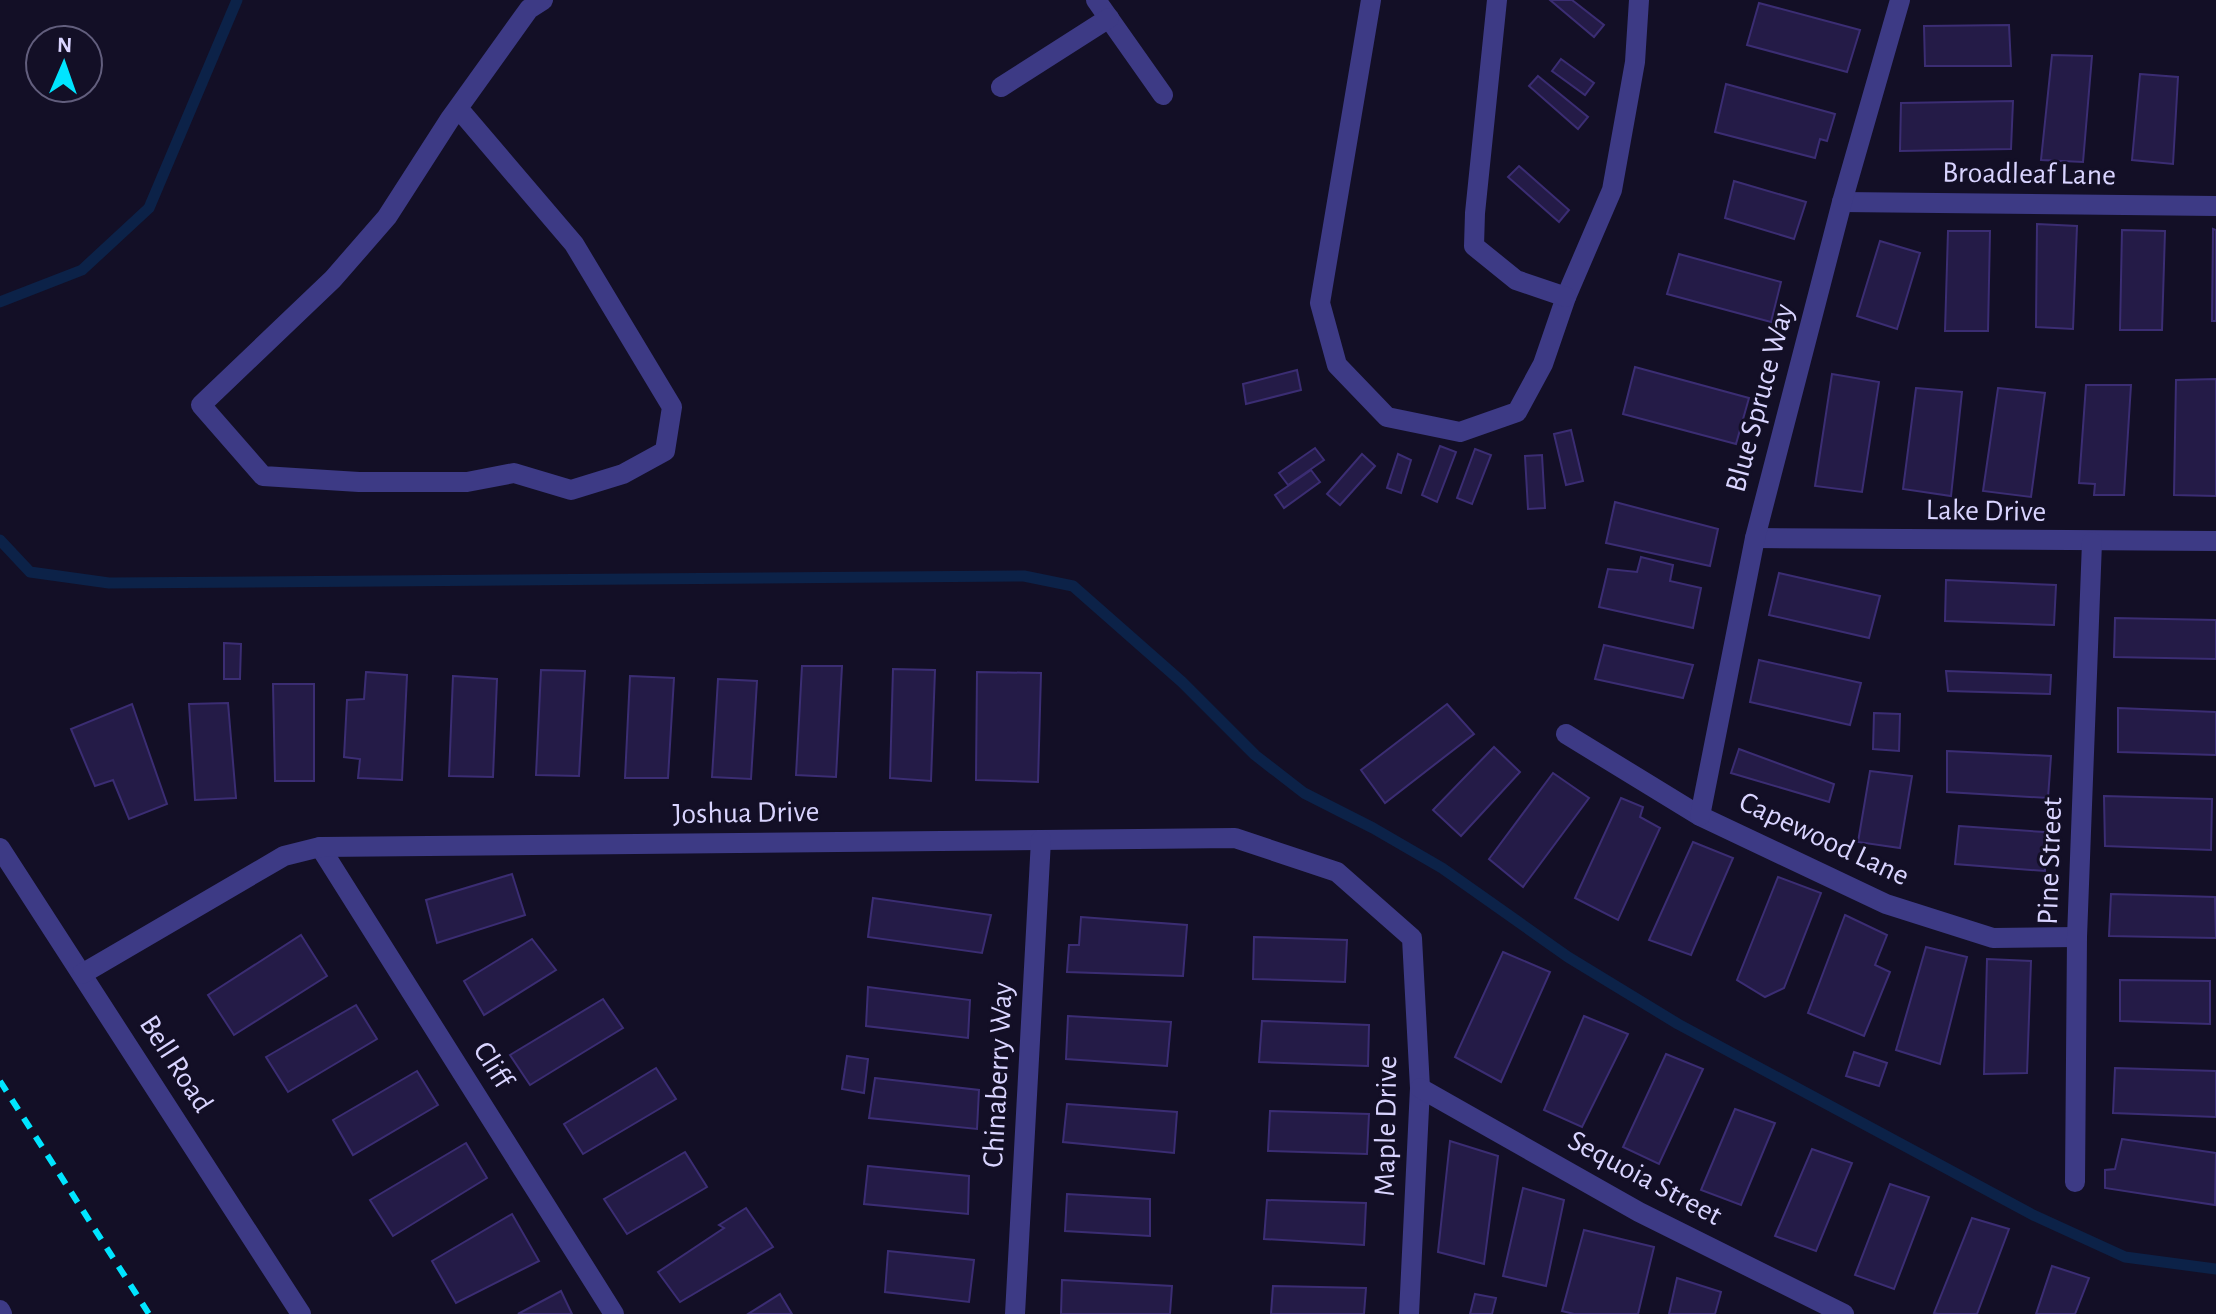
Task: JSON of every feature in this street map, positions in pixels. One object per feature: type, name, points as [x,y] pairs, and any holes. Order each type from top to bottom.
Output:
[{"type":"street","points":[[458,108],[574,244],[672,407],[665,451],[623,474],[571,490],[514,473],[467,482],[359,482],[263,476],[201,405],[333,279],[378,228],[458,108],[529,9],[543,0]]},
{"type":"street","points":[[1096,0],[1163,95]]},
{"type":"street","points":[[1371,0],[1320,303],[1337,365],[1387,417],[1460,432],[1517,412],[1543,364],[1566,297],[1612,190],[1635,62],[1639,0]]},
{"type":"street","points":[[1497,0],[1474,246],[1516,280],[1566,297]]},
{"type":"street","name":"Blue Spruce Way","points":[[1700,816],[1755,538],[1842,202],[1900,0]]},
{"type":"street","points":[[1001,87],[1109,18]]},
{"type":"street","name":"Broadleaf Lane","points":[[1842,202],[2216,206]]},
{"type":"street","name":"Lake Drive","points":[[1755,538],[2216,541]]},
{"type":"street","name":"Pine Street","points":[[2075,1182],[2077,937],[2092,542]]},
{"type":"street","name":"Capewood Lane","points":[[1566,734],[1700,816],[1886,904],[1993,938],[2077,937]]},
{"type":"street","name":"Joshua Drive","points":[[82,974],[284,856],[320,847],[1235,838],[1337,872],[1412,938]]},
{"type":"street","name":"Chinaberry Way","points":[[1015,1314],[1041,840]]},
{"type":"street","name":"Cliff","points":[[320,847],[614,1314]]},
{"type":"street","name":"Bell Road","points":[[0,848],[301,1314]]},
{"type":"street","name":"Maple Drive","points":[[1409,1314],[1420,1088],[1412,938]]},
{"type":"street","name":"Sequoia Street","points":[[1420,1088],[1639,1212],[1844,1314]]},
{"type":"building","points":[[1550,0],[1572,0],[1604,25],[1594,37]]},
{"type":"building","points":[[1759,3],[1860,30],[1847,72],[1747,45]]},
{"type":"building","points":[[2009,25],[2011,66],[1925,66],[1924,26]]},
{"type":"building","points":[[2052,55],[2092,56],[2083,162],[2041,160]]},
{"type":"building","points":[[1561,59],[1594,83],[1585,95],[1552,71]]},
{"type":"building","points":[[2140,74],[2178,77],[2173,164],[2132,160]]},
{"type":"building","points":[[1538,76],[1588,117],[1578,129],[1529,86]]},
{"type":"building","points":[[1726,84],[1835,114],[1827,141],[1820,139],[1815,158],[1715,132]]},
{"type":"building","points":[[2013,101],[2011,149],[1900,151],[1901,103]]},
{"type":"building","points":[[1519,166],[1569,210],[1559,222],[1508,177]]},
{"type":"building","points":[[1734,181],[1806,202],[1794,239],[1725,218]]},
{"type":"building","points":[[2037,224],[2077,226],[2073,329],[2036,327]]},
{"type":"building","points":[[2213,229],[2216,230],[2216,321],[2212,321]]},
{"type":"building","points":[[2122,230],[2165,231],[2162,330],[2120,330]]},
{"type":"building","points":[[1948,231],[1990,231],[1988,331],[1945,331]]},
{"type":"building","points":[[1880,241],[1920,253],[1897,329],[1857,316]]},
{"type":"building","points":[[1679,254],[1781,282],[1771,322],[1667,294]]},
{"type":"building","points":[[1635,367],[1749,398],[1736,444],[1623,414]]},
{"type":"building","points":[[1297,370],[1301,390],[1246,404],[1243,384]]},
{"type":"building","points":[[1832,374],[1879,382],[1862,492],[1815,486]]},
{"type":"building","points":[[2216,379],[2216,496],[2174,495],[2176,380]]},
{"type":"building","points":[[2086,385],[2131,385],[2124,495],[2094,495],[2095,484],[2079,483]]},
{"type":"building","points":[[1916,388],[1962,392],[1951,496],[1903,489]]},
{"type":"building","points":[[1998,388],[2045,393],[2031,497],[1983,491]]},
{"type":"building","points":[[1571,430],[1583,481],[1566,485],[1554,434]]},
{"type":"building","points":[[1440,446],[1456,452],[1437,502],[1422,495]]},
{"type":"building","points":[[1315,448],[1324,460],[1288,485],[1279,473]]},
{"type":"building","points":[[1475,449],[1491,455],[1472,504],[1457,498]]},
{"type":"building","points":[[1362,454],[1375,466],[1340,505],[1327,494]]},
{"type":"building","points":[[1398,454],[1411,460],[1401,493],[1387,488]]},
{"type":"building","points":[[1542,455],[1545,508],[1528,509],[1525,456]]},
{"type":"building","points":[[1311,470],[1320,482],[1284,508],[1275,495]]},
{"type":"building","points":[[1615,502],[1718,529],[1710,566],[1606,543]]},
{"type":"building","points":[[1641,557],[1673,565],[1670,581],[1701,588],[1693,628],[1599,607],[1608,569],[1637,572]]},
{"type":"building","points":[[1779,573],[1880,596],[1869,638],[1769,615]]},
{"type":"building","points":[[1946,580],[2056,585],[2054,625],[1945,621]]},
{"type":"building","points":[[2115,618],[2216,620],[2216,659],[2114,657]]},
{"type":"building","points":[[224,643],[241,644],[240,679],[224,679]]},
{"type":"building","points":[[1604,645],[1693,665],[1683,698],[1595,679]]},
{"type":"building","points":[[1759,660],[1861,683],[1850,725],[1750,702]]},
{"type":"building","points":[[802,666],[842,666],[836,777],[796,775]]},
{"type":"building","points":[[893,669],[935,670],[931,781],[890,778]]},
{"type":"building","points":[[541,670],[585,671],[579,776],[536,775]]},
{"type":"building","points":[[1946,671],[2051,675],[2050,694],[1948,691]]},
{"type":"building","points":[[366,672],[407,675],[402,780],[358,778],[360,759],[344,757],[347,700],[364,699]]},
{"type":"building","points":[[977,672],[1041,673],[1038,782],[976,780]]},
{"type":"building","points":[[453,676],[497,679],[493,777],[449,776]]},
{"type":"building","points":[[630,676],[674,678],[668,778],[625,778]]},
{"type":"building","points":[[718,679],[757,681],[751,779],[712,777]]},
{"type":"building","points":[[273,684],[314,684],[314,781],[275,781]]},
{"type":"building","points":[[228,703],[236,798],[195,800],[189,704]]},
{"type":"building","points":[[132,704],[167,804],[129,819],[113,780],[95,786],[71,729]]},
{"type":"building","points":[[1447,704],[1474,734],[1385,803],[1361,770]]},
{"type":"building","points":[[2118,708],[2216,712],[2216,755],[2118,752]]},
{"type":"building","points":[[1874,713],[1900,714],[1899,751],[1873,749]]},
{"type":"building","points":[[1494,747],[1520,772],[1461,836],[1433,810]]},
{"type":"building","points":[[1739,749],[1834,784],[1829,802],[1731,773]]},
{"type":"building","points":[[1947,751],[2051,756],[2048,798],[1947,792]]},
{"type":"building","points":[[1870,771],[1912,776],[1900,848],[1858,842]]},
{"type":"building","points":[[1553,773],[1589,798],[1523,887],[1489,859]]},
{"type":"building","points":[[2104,796],[2212,799],[2211,850],[2105,846]]},
{"type":"building","points":[[1621,798],[1643,807],[1640,817],[1660,828],[1618,920],[1575,898]]},
{"type":"building","points":[[1959,826],[2044,832],[2045,871],[1955,864]]},
{"type":"building","points":[[1693,842],[1733,858],[1691,955],[1649,940]]},
{"type":"building","points":[[512,874],[525,915],[437,943],[426,900]]},
{"type":"building","points":[[1778,877],[1821,893],[1784,988],[1765,997],[1737,980]]},
{"type":"building","points":[[2111,894],[2215,897],[2216,938],[2109,936]]},
{"type":"building","points":[[873,898],[991,915],[982,953],[868,937]]},
{"type":"building","points":[[1845,915],[1887,935],[1875,965],[1890,972],[1864,1036],[1808,1013]]},
{"type":"building","points":[[1081,917],[1187,925],[1183,976],[1067,972],[1069,945],[1079,945]]},
{"type":"building","points":[[301,935],[327,976],[234,1035],[208,995]]},
{"type":"building","points":[[1254,937],[1347,940],[1345,982],[1253,979]]},
{"type":"building","points":[[532,939],[556,970],[484,1015],[464,981]]},
{"type":"building","points":[[1926,947],[1967,957],[1940,1064],[1896,1050]]},
{"type":"building","points":[[1503,952],[1550,972],[1501,1082],[1455,1057]]},
{"type":"building","points":[[1987,959],[2031,961],[2027,1073],[1984,1074]]},
{"type":"building","points":[[2120,980],[2210,981],[2210,1024],[2120,1021]]},
{"type":"building","points":[[868,987],[970,1000],[968,1038],[866,1026]]},
{"type":"building","points":[[603,999],[623,1028],[530,1085],[510,1055]]},
{"type":"building","points":[[356,1005],[377,1039],[288,1092],[266,1057]]},
{"type":"building","points":[[1068,1016],[1171,1022],[1167,1066],[1066,1059]]},
{"type":"building","points":[[1584,1016],[1628,1034],[1582,1127],[1544,1110]]},
{"type":"building","points":[[1262,1021],[1369,1025],[1368,1066],[1259,1062]]},
{"type":"building","points":[[1854,1052],[1887,1063],[1879,1086],[1846,1076]]},
{"type":"building","points":[[1666,1054],[1703,1069],[1659,1164],[1623,1147]]},
{"type":"building","points":[[847,1056],[868,1059],[864,1093],[842,1089]]},
{"type":"building","points":[[656,1068],[676,1099],[583,1154],[564,1124]]},
{"type":"building","points":[[2115,1068],[2216,1071],[2216,1117],[2113,1113]]},
{"type":"building","points":[[417,1071],[438,1105],[353,1155],[333,1120]]},
{"type":"building","points":[[875,1078],[979,1090],[977,1129],[869,1118]]},
{"type":"building","points":[[1067,1104],[1177,1112],[1174,1153],[1063,1142]]},
{"type":"building","points":[[1735,1109],[1775,1123],[1741,1205],[1701,1190]]},
{"type":"building","points":[[1270,1111],[1369,1114],[1367,1154],[1268,1151]]},
{"type":"building","points":[[2122,1139],[2216,1153],[2215,1205],[2105,1188],[2105,1170],[2115,1169]]},
{"type":"building","points":[[1450,1141],[1498,1156],[1484,1264],[1438,1252]]},
{"type":"building","points":[[466,1143],[487,1178],[393,1236],[370,1200]]},
{"type":"building","points":[[1812,1149],[1852,1163],[1816,1251],[1775,1236]]},
{"type":"building","points":[[685,1152],[707,1187],[627,1234],[604,1199]]},
{"type":"building","points":[[868,1166],[969,1176],[968,1214],[864,1204]]},
{"type":"building","points":[[1890,1184],[1929,1197],[1894,1289],[1855,1275]]},
{"type":"building","points":[[1523,1188],[1564,1200],[1546,1286],[1503,1276]]},
{"type":"building","points":[[1067,1194],[1150,1199],[1150,1236],[1065,1231]]},
{"type":"building","points":[[1267,1200],[1366,1203],[1364,1245],[1264,1239]]},
{"type":"building","points":[[746,1208],[773,1247],[680,1302],[658,1272],[724,1228],[719,1225]]},
{"type":"building","points":[[512,1214],[539,1261],[456,1303],[432,1261]]},
{"type":"building","points":[[1972,1218],[2009,1229],[1977,1314],[1934,1313]]},
{"type":"building","points":[[1584,1230],[1654,1247],[1638,1314],[1574,1314],[1562,1311]]},
{"type":"building","points":[[888,1251],[974,1260],[969,1302],[885,1292]]},
{"type":"building","points":[[2052,1266],[2089,1278],[2075,1314],[2036,1314]]},
{"type":"building","points":[[1677,1278],[1721,1292],[1715,1314],[1669,1314]]},
{"type":"building","points":[[1062,1280],[1172,1286],[1170,1314],[1061,1314]]},
{"type":"building","points":[[1273,1286],[1366,1288],[1364,1314],[1271,1314]]},
{"type":"building","points":[[561,1291],[572,1314],[518,1314]]},
{"type":"building","points":[[780,1294],[792,1314],[748,1314]]},
{"type":"building","points":[[1475,1294],[1496,1298],[1492,1314],[1470,1314]]},
{"type":"waterway","points":[[0,302],[82,270],[149,208],[237,0]]},
{"type":"waterway","points":[[0,540],[30,572],[109,583],[1024,576],[1073,586],[1182,682],[1255,755],[1304,793],[1442,868],[1568,957],[1678,1024],[2033,1215],[2125,1257],[2216,1269]]},
{"type":"railway","points":[[0,1081],[149,1314]]}]
